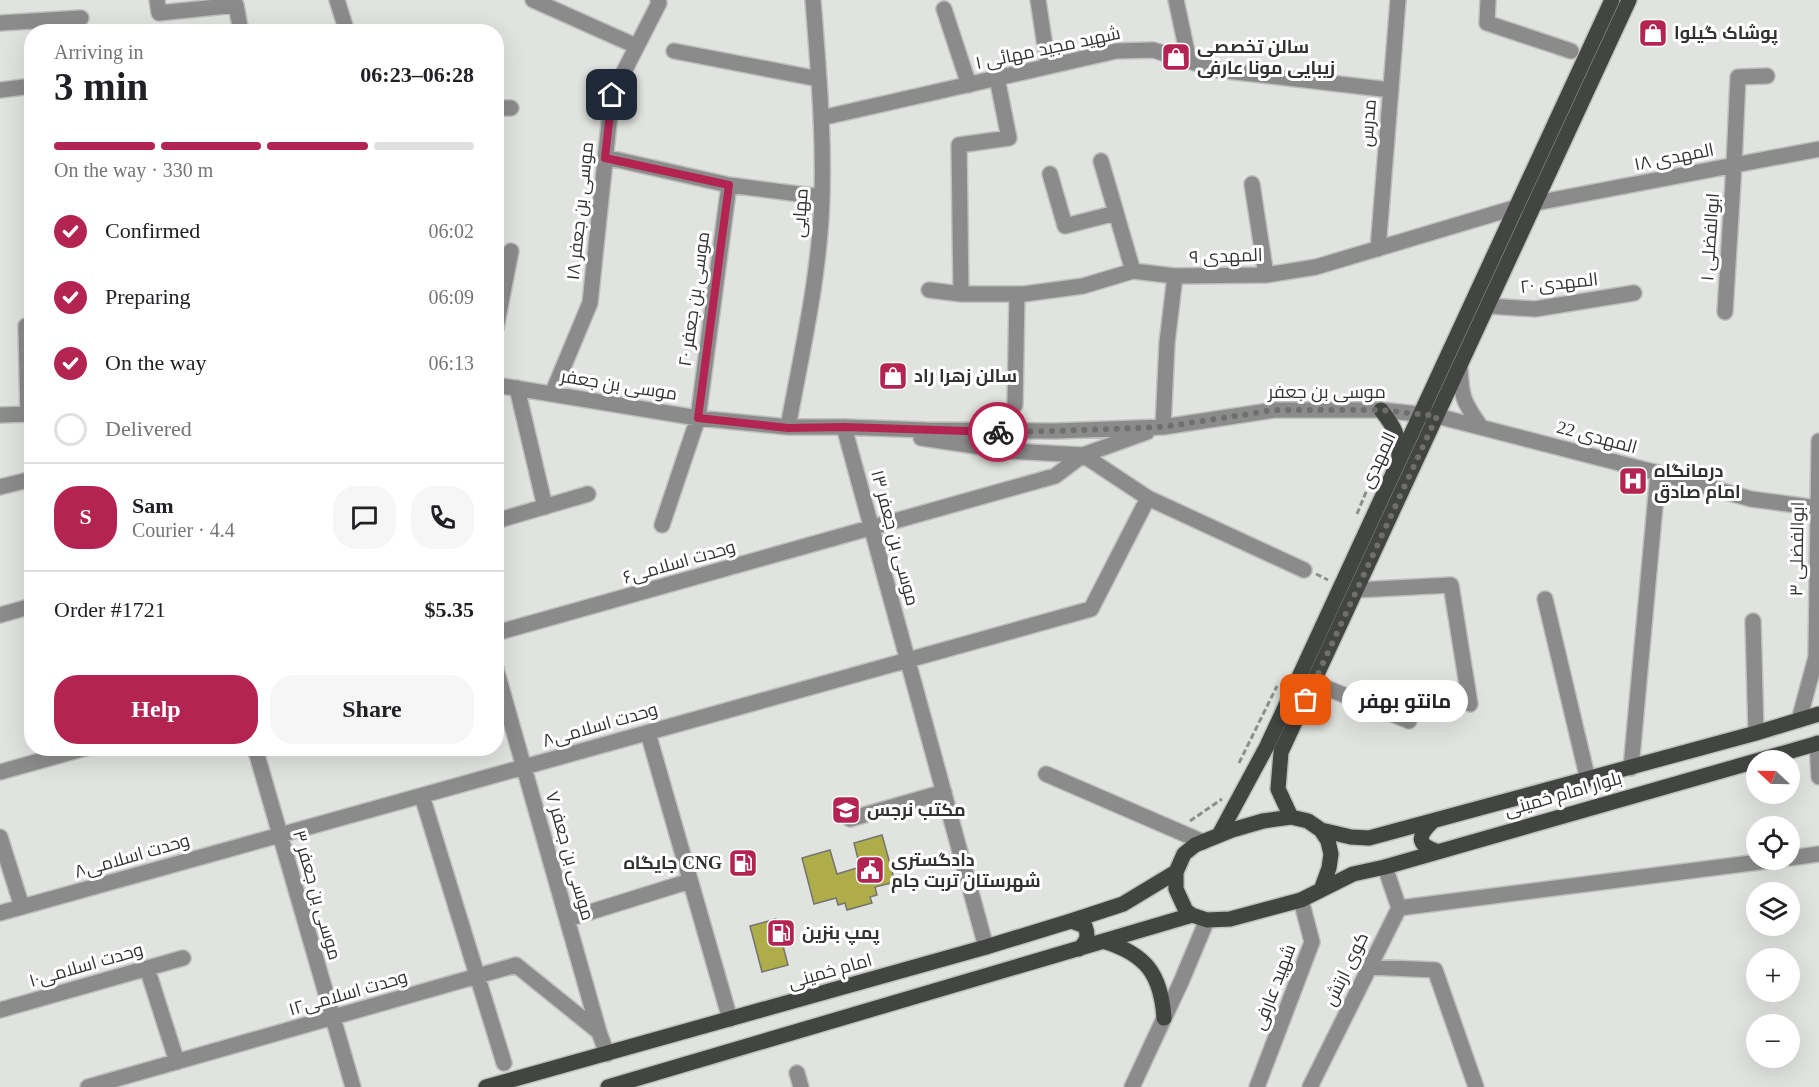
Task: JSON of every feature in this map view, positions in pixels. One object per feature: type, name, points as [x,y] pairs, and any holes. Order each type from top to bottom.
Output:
[{"type":"main road","name":"المهدی","points":[[1291,817],[1278,789],[1281,753],[1536,203],[1611,22],[1612,0]]},
{"type":"main road","name":"المهدی","points":[[1219,835],[1267,746],[1517,207],[1611,22],[1629,0]]},
{"type":"main road","points":[[1381,410],[1394,426],[1398,440],[1399,461]]},
{"type":"main road","name":"بلوار امام خمینی","points":[[1321,830],[1351,837],[1369,838],[1588,780],[1819,714]]},
{"type":"main road","name":"بلوار امام خمینی","points":[[1321,890],[1353,874],[1385,867],[1818,743]]},
{"type":"main road","points":[[608,1087],[1103,941],[1199,917],[1230,919],[1301,900],[1321,890],[1329,868],[1331,854],[1328,841],[1321,830],[1308,821],[1291,817],[1263,821],[1232,830],[1195,845],[1184,854],[1176,872],[1176,889],[1186,911],[1199,917]]},
{"type":"main road","points":[[1432,822],[1424,830],[1421,838],[1425,846],[1436,851]]},
{"type":"main road","name":"امام خمینی","points":[[486,1087],[526,1081],[607,1054],[1071,921],[1124,904],[1176,872]]},
{"type":"main road","points":[[1071,921],[1085,926],[1088,933],[1087,941],[1079,949]]},
{"type":"main road","points":[[1103,941],[1124,947],[1142,959],[1155,976],[1162,997],[1164,1018]]},
{"type":"street","points":[[157,0],[159,13],[236,5],[240,24]]},
{"type":"street","points":[[337,0],[344,24]]},
{"type":"street","points":[[533,0],[636,46]]},
{"type":"street","name":"موسی بن جعفر ۱۸","points":[[552,394],[590,303],[612,95],[659,3],[658,0]]},
{"type":"street","name":"مهایی","points":[[788,428],[814,283],[822,197],[821,118],[813,0]]},
{"type":"street","points":[[1038,0],[1048,66]]},
{"type":"street","points":[[1176,0],[1189,61]]},
{"type":"street","name":"مدرس","points":[[1378,249],[1398,0]]},
{"type":"street","points":[[1488,0],[1487,22],[1571,51]]},
{"type":"street","points":[[944,9],[969,85]]},
{"type":"street","points":[[0,23],[81,18]]},
{"type":"street","name":"شهید مجید مهائی ۱","points":[[821,118],[1116,51],[1153,50],[1218,70],[1391,90]]},
{"type":"street","points":[[674,51],[819,79]]},
{"type":"street","name":"ابوالفضلی ۱","points":[[1725,312],[1738,77],[1767,76]]},
{"type":"street","points":[[961,294],[959,145],[1009,138],[997,78]]},
{"type":"street","points":[[0,90],[24,87]]},
{"type":"street","name":"المهدی ۱۸","points":[[1536,203],[1819,149]]},
{"type":"street","points":[[605,158],[729,185],[822,197]]},
{"type":"street","points":[[1101,161],[1133,271]]},
{"type":"street","points":[[1050,174],[1065,226],[1116,213]]},
{"type":"street","points":[[1252,184],[1266,275]]},
{"type":"street","name":"موسی بن جعفر ۲۰","points":[[662,525],[698,418],[729,185]]},
{"type":"street","name":"المهدی ۹","points":[[929,290],[961,294],[1017,294],[1083,286],[1133,271],[1174,276],[1266,275],[1316,267],[1517,207]]},
{"type":"street","points":[[504,287],[511,251]]},
{"type":"street","points":[[1163,427],[1167,343],[1174,276]]},
{"type":"street","name":"المهدی ۲۰","points":[[1488,306],[1535,309],[1634,293]]},
{"type":"street","points":[[1015,405],[1017,294]]},
{"type":"street","points":[[1460,366],[1461,390],[1468,409],[1481,427]]},
{"type":"street","name":"موسی بن جعفر","points":[[504,386],[698,418],[788,428],[844,427],[1013,432],[1163,427],[1274,410],[1381,410],[1437,416]]},
{"type":"street","points":[[517,388],[545,507]]},
{"type":"street","points":[[0,416],[24,414]]},
{"type":"street","name":"المهدی 22","points":[[1437,416],[1751,498],[1818,508]]},
{"type":"street","name":"موسی بن جعفر","points":[[844,427],[1009,451],[1083,455],[1163,427]]},
{"type":"street","name":"موسی بن جعفر ۱۳","points":[[844,427],[986,947]]},
{"type":"street","name":"ابوالفضلی ۳","points":[[1799,720],[1817,661],[1819,441]]},
{"type":"street","points":[[1083,455],[1148,498],[1304,570]]},
{"type":"street","name":"وحدت اسلامی۶","points":[[504,631],[1055,476],[1083,455]]},
{"type":"street","points":[[1631,768],[1658,473]]},
{"type":"street","points":[[0,487],[24,481]]},
{"type":"street","points":[[504,519],[588,494]]},
{"type":"street","name":"وحدت اسلامی۸","points":[[0,914],[1091,609],[1148,498]]},
{"type":"street","points":[[1357,590],[1452,585],[1470,704]]},
{"type":"street","points":[[1545,599],[1588,780]]},
{"type":"street","points":[[0,615],[24,608]]},
{"type":"street","points":[[1753,621],[1756,733]]},
{"type":"street","points":[[1314,683],[1409,721]]},
{"type":"street","name":"موسی بن جعفر ۷","points":[[504,697],[607,1054]]},
{"type":"street","points":[[648,733],[730,1019]]},
{"type":"street","points":[[1818,743],[1819,777]]},
{"type":"street","points":[[1,770],[55,756]]},
{"type":"street","name":"موسی بن جعفر ۳","points":[[257,756],[353,1087]]},
{"type":"street","points":[[1046,774],[1203,842]]},
{"type":"street","points":[[850,819],[944,792]]},
{"type":"street","points":[[422,796],[504,1063]]},
{"type":"street","points":[[0,837],[22,907]]},
{"type":"street","points":[[1800,857],[1819,854]]},
{"type":"street","points":[[1385,867],[1399,908],[1746,864]]},
{"type":"street","points":[[568,919],[690,881]]},
{"type":"street","name":"شهید عارفی","points":[[1257,1087],[1312,942],[1301,900]]},
{"type":"street","name":"کوی ارتش","points":[[1310,1087],[1399,908]]},
{"type":"street","points":[[1132,1087],[1181,982],[1199,917]]},
{"type":"street","name":"وحدت اسلامی۱۰","points":[[0,1010],[183,958]]},
{"type":"street","name":"وحدت اسلامی۱۲","points":[[88,1087],[516,965],[600,1032]]},
{"type":"street","points":[[1369,967],[1435,970],[1476,1087]]},
{"type":"street","points":[[147,968],[177,1062]]},
{"type":"path","points":[[1356,514],[1394,426]]},
{"type":"path","points":[[1304,570],[1329,579],[1324,590]]},
{"type":"path","points":[[1237,767],[1278,684]]},
{"type":"path","points":[[1177,831],[1222,798]]},
{"type":"building","name":"دادگستری شهرستان تربت جام","points":[[882,835],[895,882],[875,887],[877,895],[870,897],[872,903],[847,910],[845,903],[838,905],[836,898],[814,904],[802,858],[830,850],[837,874],[860,867],[854,843]]},
{"type":"building","points":[[776,919],[788,965],[762,972],[750,926]]},
{"type":"way so far","points":[[998,432],[1163,427],[1274,410],[1381,410],[1437,416],[1306,700]]},
{"type":"place","name":"پوشاک گیلوا","points":[[1653,33]]},
{"type":"place","name":"سالن تخصصی زیبایی مونا عارفی","points":[[1176,57]]},
{"type":"place","name":"سالن زهرا راد","points":[[893,376]]},
{"type":"place","name":"درمانگاه امام صادق","points":[[1633,481]]},
{"type":"place","name":"مانتو بهفر","points":[[1306,700]]},
{"type":"place","name":"مكتب نرجس","points":[[846,810]]},
{"type":"place","name":"جایگاه CNG","points":[[743,863]]},
{"type":"place","name":"دادگستری شهرستان تربت جام","points":[[870,870]]},
{"type":"place","name":"پمپ بنزین","points":[[781,933]]},
{"type":"route","points":[[612,95],[605,158],[729,185],[698,418],[788,428],[844,427],[998,432]]}]
